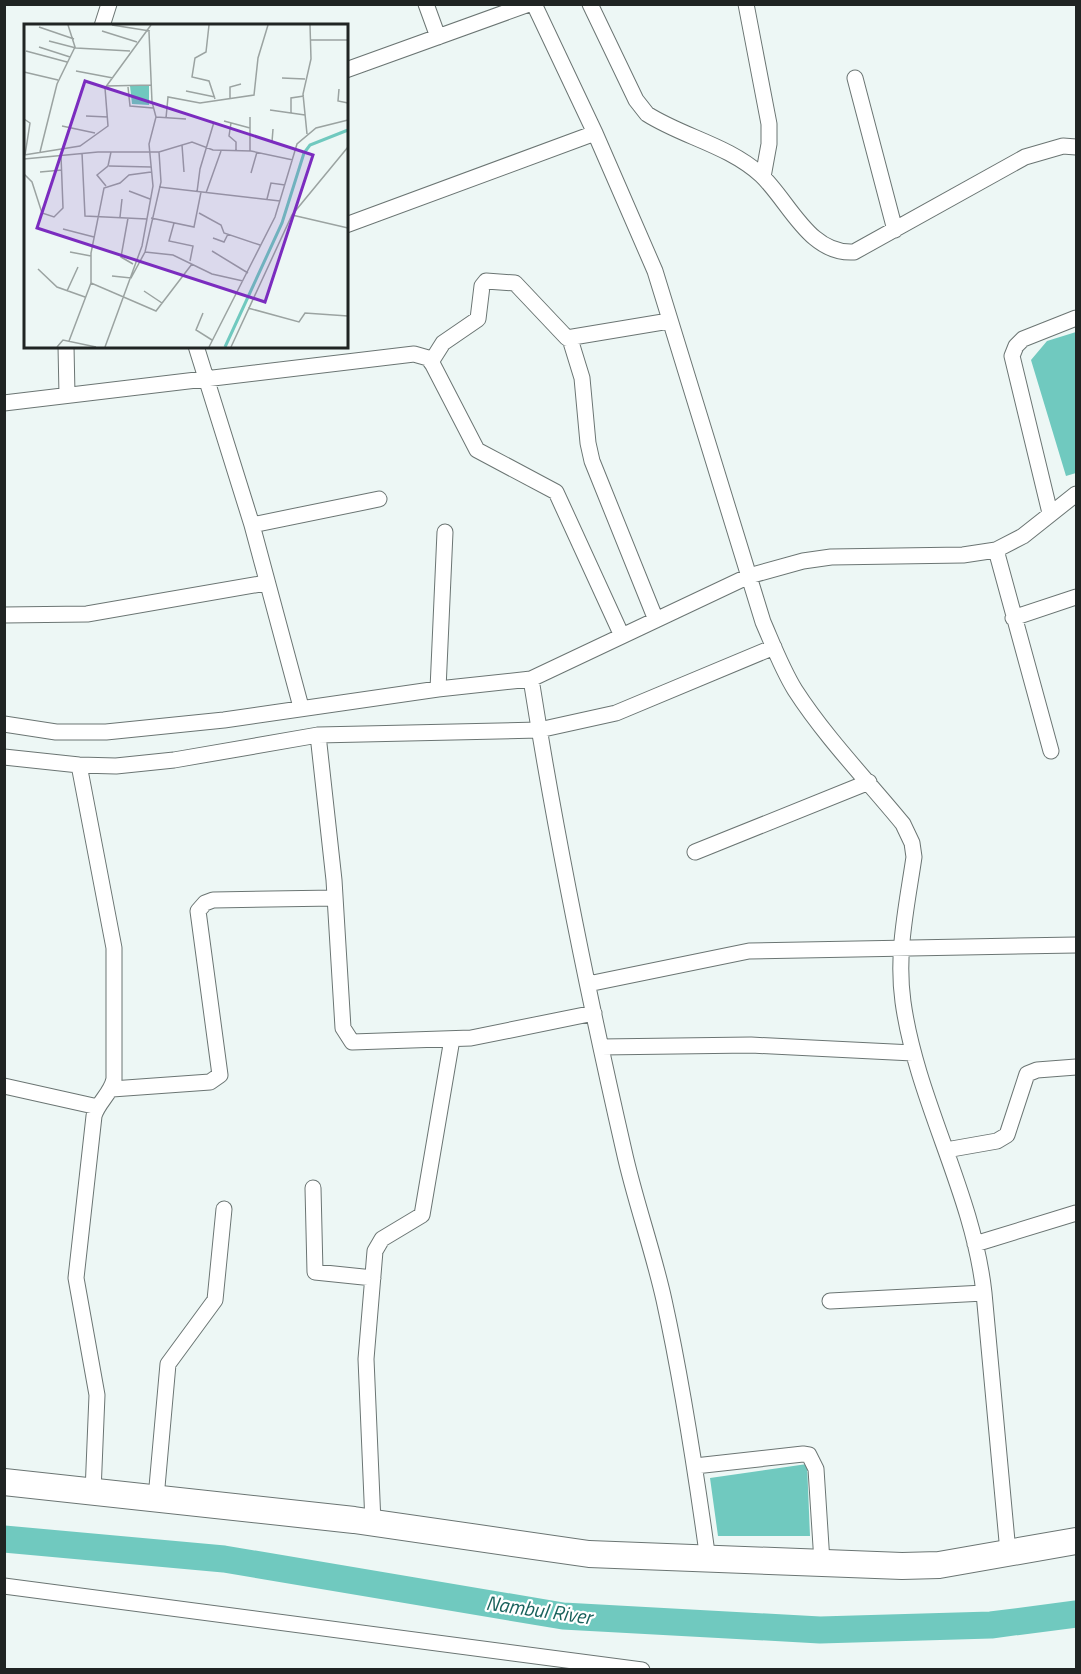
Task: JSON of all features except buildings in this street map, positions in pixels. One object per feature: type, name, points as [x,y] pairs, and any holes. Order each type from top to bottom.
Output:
[{"type":"highway","points":[[4,1482],[373,1523],[546,1550],[708,1560],[939,1565],[1077,1541]]},
{"type":"street","points":[[103,24],[109,4]]},
{"type":"street","points":[[426,4],[438,37]]},
{"type":"street","points":[[348,69],[531,4],[595,133],[641,235],[763,622],[774,647],[794,688],[816,720],[903,824],[912,843],[914,857],[901,950],[903,1001],[913,1053],[975,1244],[984,1293],[1008,1552]]},
{"type":"street","points":[[590,4],[636,100],[646,114],[725,150],[763,177],[806,230],[833,250],[854,252],[1025,157],[1045,149],[1077,147]]},
{"type":"street","points":[[746,4],[769,124],[770,144],[763,177]]},
{"type":"street","points":[[855,78],[895,230]]},
{"type":"street","points":[[348,224],[595,133]]},
{"type":"street","points":[[431,362],[443,343],[478,319],[482,286],[486,281],[514,284],[563,336],[570,339],[669,321]]},
{"type":"street","points":[[1050,513],[1012,356],[1016,346],[1023,339],[1077,318]]},
{"type":"street","points":[[570,339],[582,378],[588,443],[592,461],[656,620]]},
{"type":"street","points":[[66,348],[67,395]]},
{"type":"street","points":[[197,348],[252,525],[301,707]]},
{"type":"street","points":[[4,403],[414,354],[431,362],[477,450],[556,492],[622,636]]},
{"type":"street","points":[[4,724],[56,732],[106,732],[224,720],[301,707],[531,679],[749,576],[803,561],[831,557],[963,555],[996,550],[1023,536],[1077,494]]},
{"type":"street","points":[[252,525],[379,499]]},
{"type":"street","points":[[438,689],[445,532]]},
{"type":"street","points":[[996,550],[1051,751]]},
{"type":"street","points":[[4,615],[87,614],[266,583]]},
{"type":"street","points":[[1011,611],[1077,597]]},
{"type":"street","points":[[4,757],[79,765],[116,766],[174,760],[318,735],[539,730],[616,713],[774,647]]},
{"type":"street","points":[[531,679],[601,1047],[634,1194],[663,1297],[695,1466],[708,1560]]},
{"type":"street","points":[[318,735],[335,898],[343,1028],[346,1035],[358,1043],[471,1038],[594,1013]]},
{"type":"street","points":[[79,765],[114,948],[114,1078],[112,1089],[94,1116],[76,1263],[78,1292],[97,1395],[93,1492]]},
{"type":"street","points":[[695,852],[869,782]]},
{"type":"street","points":[[112,1089],[210,1082],[220,1076],[198,911],[205,903],[213,900],[335,898]]},
{"type":"street","points":[[588,984],[741,951],[901,950],[1077,945]]},
{"type":"street","points":[[373,1523],[366,1359],[375,1251],[379,1242],[422,1215],[452,1039]]},
{"type":"street","points":[[601,1047],[751,1045],[913,1053]]},
{"type":"street","points":[[946,1150],[997,1141],[1007,1135],[1027,1074],[1037,1070],[1077,1067]]},
{"type":"street","points":[[4,1086],[98,1107]]},
{"type":"street","points":[[313,1188],[315,1272],[373,1278]]},
{"type":"street","points":[[156,1498],[168,1364],[215,1300],[224,1209]]},
{"type":"street","points":[[975,1244],[1077,1213]]},
{"type":"street","points":[[830,1301],[984,1293]]},
{"type":"street","points":[[695,1466],[809,1455],[816,1469],[822,1562]]},
{"type":"street","points":[[4,1586],[639,1669]]},
{"type":"water","points":[[1076,332],[1076,473],[1066,476],[1031,360],[1047,341]]},
{"type":"water","points":[[807,1464],[810,1536],[718,1536],[710,1478]]},
{"type":"waterway","name":"Nambul River","points":[[4,1539],[224,1559],[563,1616],[820,1630],[991,1625],[1076,1614]]}]
